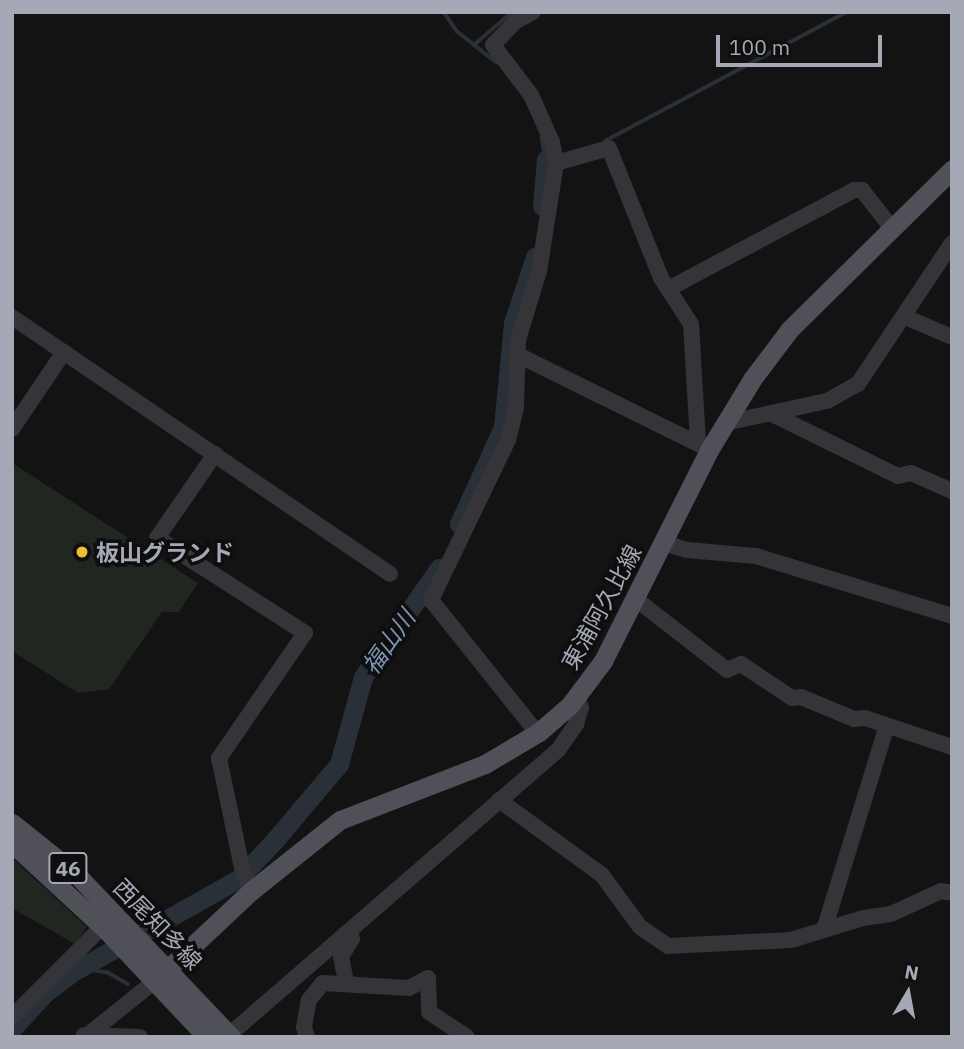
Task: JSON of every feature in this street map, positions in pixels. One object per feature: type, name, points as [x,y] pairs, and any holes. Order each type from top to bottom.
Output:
[{"type":"main road","name":"東浦阿久比線","points":[[155,968],[246,880],[340,820],[485,764],[537,733],[577,697],[637,600],[704,446],[726,423],[790,329],[952,169]]},
{"type":"main road","name":"西尾知多線","points":[[12,823],[76,874],[110,925]]},
{"type":"main road","name":"西尾知多線","points":[[12,843],[110,925],[230,1036]]},
{"type":"main road","name":"西尾知多線","points":[[155,968],[207,1037]]},
{"type":"street","points":[[533,12],[516,21],[493,45],[531,95],[552,142],[556,163],[544,248],[521,325],[513,425],[431,600],[537,733]]},
{"type":"street","points":[[556,163],[609,148],[668,289],[691,324],[704,446]]},
{"type":"street","points":[[668,289],[854,190],[862,190],[891,227]]},
{"type":"street","points":[[726,423],[772,414],[849,391],[865,376],[952,243]]},
{"type":"street","points":[[12,317],[390,575]]},
{"type":"street","points":[[905,317],[952,337]]},
{"type":"street","points":[[12,429],[64,352]]},
{"type":"street","points":[[518,355],[704,446]]},
{"type":"street","points":[[772,414],[898,476],[911,473],[952,491]]},
{"type":"street","points":[[215,454],[157,538],[305,633],[219,758],[246,880]]},
{"type":"street","points":[[664,543],[687,550],[756,556],[952,616]]},
{"type":"street","points":[[637,600],[727,670],[741,664],[792,698],[801,696],[886,727],[952,747]]},
{"type":"street","points":[[230,1036],[558,750],[576,724],[581,708],[577,697]]},
{"type":"street","points":[[824,930],[886,727]]},
{"type":"street","points":[[499,800],[602,875],[640,927],[668,946],[773,943],[891,914],[941,891],[952,892]]},
{"type":"street","points":[[12,1017],[110,925]]},
{"type":"street","points":[[346,982],[341,957],[352,939],[350,931]]},
{"type":"street","points":[[84,1035],[155,968]]},
{"type":"street","points":[[307,1037],[304,1027],[309,1000],[323,984],[346,982],[409,988],[428,978],[426,1008],[467,1037]]},
{"type":"street","points":[[84,1035],[140,1037]]},
{"type":"shaded area","name":"板山グランド","points":[[12,463],[198,583],[179,612],[162,612],[109,689],[78,693],[12,651]]},
{"type":"shaded area","points":[[12,858],[87,927],[75,944],[12,908]]},
{"type":"waterway","points":[[444,12],[457,31],[496,62]]},
{"type":"waterway","points":[[474,45],[512,12]]},
{"type":"waterway","points":[[605,141],[847,12]]},
{"type":"waterway","points":[[542,137],[546,159],[551,158]]},
{"type":"waterway","name":"福山川","points":[[542,206],[546,159]]},
{"type":"waterway","name":"福山川","points":[[459,524],[503,427],[513,323],[535,257]]},
{"type":"waterway","name":"福山川","points":[[12,1029],[45,993],[73,972],[238,879],[274,841],[339,764],[363,677],[439,568]]},
{"type":"waterway","points":[[79,968],[109,973],[128,984]]},
{"type":"place","name":"板山グランド","points":[[82,552]]}]
